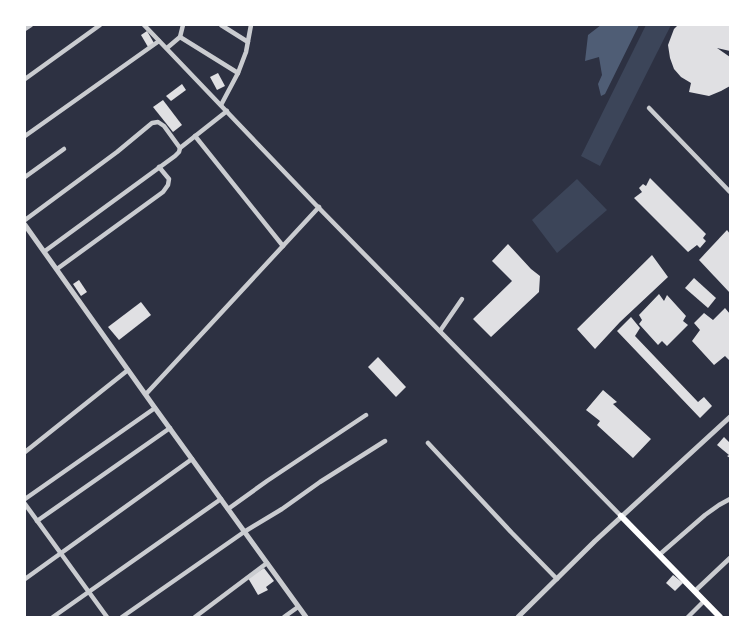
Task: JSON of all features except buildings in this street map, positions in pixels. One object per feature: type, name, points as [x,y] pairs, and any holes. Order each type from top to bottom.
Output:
[{"type":"main road","points":[[621,516],[720,617]]},
{"type":"street","points":[[25,29],[30,25]]},
{"type":"street","points":[[25,79],[100,25]]},
{"type":"street","points":[[144,25],[621,516]]},
{"type":"street","points":[[166,48],[180,37],[183,25]]},
{"type":"street","points":[[221,25],[248,42]]},
{"type":"street","points":[[221,105],[238,73],[246,52],[251,25]]},
{"type":"street","points":[[180,37],[238,73]]},
{"type":"street","points":[[25,136],[159,41]]},
{"type":"street","points":[[649,108],[730,192]]},
{"type":"street","points":[[45,251],[177,154],[180,148],[227,111]]},
{"type":"street","points":[[25,220],[152,124],[158,122],[164,126],[180,148]]},
{"type":"street","points":[[195,136],[283,246]]},
{"type":"street","points":[[25,177],[64,149]]},
{"type":"street","points":[[57,269],[163,192],[168,185],[168,179],[159,167]]},
{"type":"street","points":[[146,394],[319,207]]},
{"type":"street","points":[[25,225],[306,617]]},
{"type":"street","points":[[440,331],[462,298]]},
{"type":"street","points":[[25,452],[128,370]]},
{"type":"street","points":[[25,500],[155,408]]},
{"type":"street","points":[[228,509],[366,415]]},
{"type":"street","points":[[518,617],[621,516],[730,417]]},
{"type":"street","points":[[37,521],[170,428]]},
{"type":"street","points":[[122,617],[244,532],[385,441]]},
{"type":"street","points":[[428,444],[557,579]]},
{"type":"street","points":[[25,579],[192,459]]},
{"type":"street","points":[[53,617],[221,498]]},
{"type":"street","points":[[659,555],[705,514],[730,498]]},
{"type":"street","points":[[25,504],[107,617]]},
{"type":"street","points":[[695,591],[730,558]]},
{"type":"street","points":[[194,617],[267,563]]},
{"type":"street","points":[[688,617],[704,601]]},
{"type":"street","points":[[284,617],[298,607]]},
{"type":"shaded area","points":[[601,25],[639,25],[605,94],[601,96],[598,84],[602,75],[599,57],[585,61],[588,35]]},
{"type":"shaded area","points":[[646,25],[671,25],[600,166],[581,156]]},
{"type":"shaded area","points":[[577,179],[607,210],[557,253],[532,220]]}]
